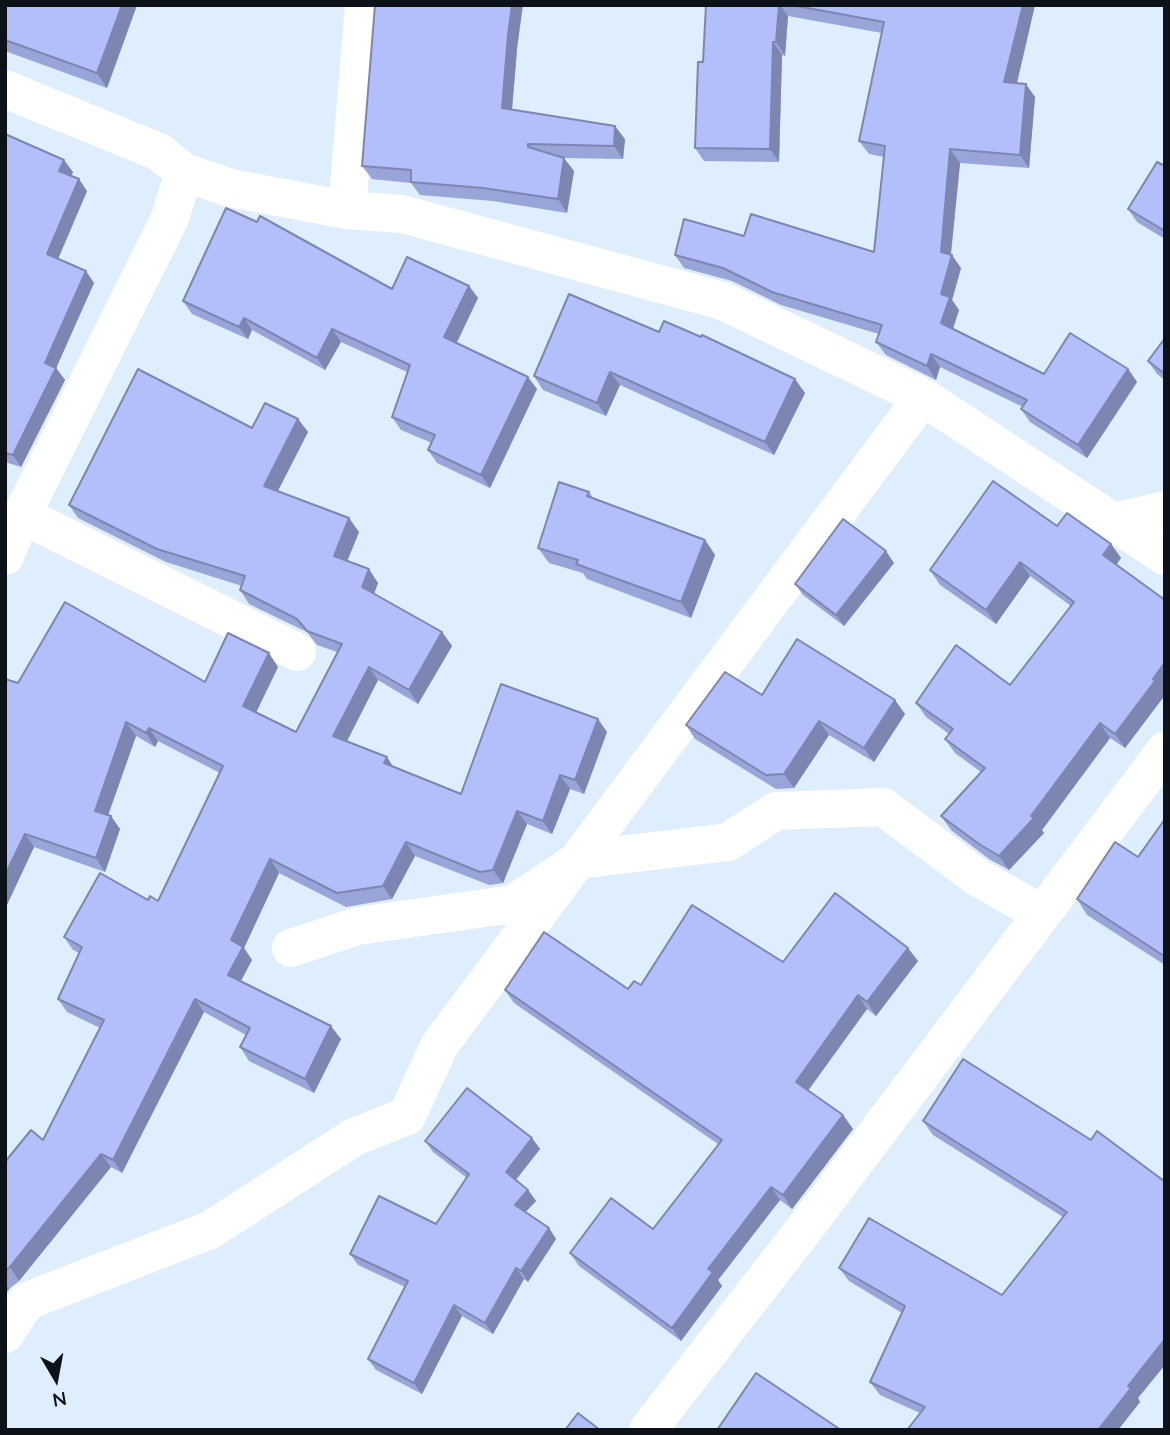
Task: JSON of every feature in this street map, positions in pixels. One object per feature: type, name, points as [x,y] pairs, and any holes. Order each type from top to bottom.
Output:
[{"type":"street","points":[[347,210],[364,5]]},
{"type":"street","points":[[5,89],[159,152],[184,172],[230,188],[347,210],[402,214],[723,301],[923,397],[1165,556]]},
{"type":"street","points":[[5,556],[22,515],[170,218],[184,172]]},
{"type":"street","points":[[5,1334],[27,1301],[209,1230],[354,1137],[407,1116],[439,1046],[923,397]]},
{"type":"street","points":[[1114,522],[1165,510]]},
{"type":"street","points":[[22,515],[297,652]]},
{"type":"street","points":[[648,1430],[802,1232],[1165,751]]},
{"type":"street","points":[[291,948],[358,926],[513,904],[579,860],[728,842],[776,811],[883,807],[976,877],[1041,915]]},
{"type":"building","points":[[5,5],[122,5],[97,73],[5,40]]},
{"type":"building","points":[[375,5],[512,5],[502,108],[615,126],[614,146],[528,144],[528,147],[564,158],[558,199],[483,188],[411,182],[411,170],[362,166]]},
{"type":"building","points":[[706,5],[779,5],[776,42],[773,42],[770,149],[695,148],[698,62],[703,62]]},
{"type":"building","points":[[791,5],[1023,5],[1004,82],[1026,84],[1020,155],[950,149],[941,252],[952,255],[941,294],[950,297],[941,323],[1044,374],[1070,333],[1128,369],[1078,445],[1021,409],[1027,400],[931,354],[927,366],[876,342],[882,325],[772,292],[723,268],[675,255],[684,219],[744,236],[751,214],[874,252],[885,146],[859,141],[884,22]]},
{"type":"building","points":[[5,134],[64,160],[59,171],[79,179],[47,254],[86,271],[45,363],[56,368],[13,455],[5,453]]},
{"type":"building","points":[[1157,162],[1165,166],[1165,231],[1128,209]]},
{"type":"building","points":[[226,208],[257,222],[260,216],[392,289],[407,257],[469,286],[444,337],[528,377],[481,475],[428,450],[435,435],[392,417],[410,365],[332,329],[317,358],[244,318],[239,327],[183,301]]},
{"type":"building","points":[[569,294],[659,332],[664,321],[701,337],[702,335],[795,379],[765,442],[610,372],[597,403],[534,376]]},
{"type":"building","points":[[1165,338],[1165,374],[1148,361]]},
{"type":"building","points":[[138,369],[252,428],[265,403],[298,419],[264,486],[349,518],[334,556],[369,569],[362,587],[442,632],[409,690],[369,667],[333,736],[387,757],[384,763],[461,794],[501,684],[598,719],[575,780],[560,775],[543,821],[517,811],[493,870],[480,872],[406,842],[383,886],[337,893],[270,859],[231,940],[243,947],[228,975],[331,1026],[305,1079],[240,1047],[250,1028],[195,999],[113,1160],[101,1154],[5,1271],[5,1162],[31,1130],[43,1140],[104,1020],[58,999],[82,947],[64,937],[100,873],[148,900],[150,896],[158,901],[223,766],[149,728],[146,733],[126,722],[95,811],[111,816],[96,858],[25,834],[5,875],[5,679],[18,683],[65,602],[205,682],[228,633],[269,653],[243,706],[296,732],[342,644],[307,631],[297,619],[240,590],[245,576],[157,549],[69,505]]},
{"type":"building","points":[[993,481],[1057,526],[1067,513],[1111,544],[1103,555],[1165,600],[1165,662],[1153,679],[1155,681],[1115,734],[1100,723],[1031,816],[1034,818],[999,856],[941,816],[985,768],[945,739],[953,729],[916,703],[956,645],[1010,685],[1074,602],[1020,562],[986,610],[930,570]]},
{"type":"building","points":[[559,482],[589,492],[587,496],[705,540],[681,602],[576,564],[578,560],[538,548]]},
{"type":"building","points":[[843,519],[886,551],[836,615],[795,584]]},
{"type":"building","points":[[797,639],[895,700],[864,748],[819,721],[784,774],[766,775],[686,725],[725,672],[762,695]]},
{"type":"building","points":[[1165,819],[1164,956],[1077,899],[1115,842],[1138,857]]},
{"type":"building","points":[[835,893],[908,948],[867,1002],[858,995],[796,1082],[843,1115],[783,1195],[771,1187],[708,1269],[713,1272],[672,1328],[570,1253],[611,1198],[653,1229],[722,1140],[505,990],[544,932],[628,989],[634,981],[641,985],[692,905],[783,962]]},
{"type":"building","points":[[963,1059],[1091,1140],[1097,1131],[1165,1180],[1165,1339],[1098,1430],[907,1430],[925,1407],[870,1382],[905,1306],[839,1268],[869,1218],[1002,1295],[1067,1212],[923,1121]]},
{"type":"building","points":[[467,1088],[532,1138],[506,1172],[528,1190],[515,1205],[549,1228],[521,1271],[516,1268],[485,1323],[454,1305],[414,1383],[368,1359],[408,1281],[350,1254],[379,1196],[436,1224],[469,1174],[425,1141]]},
{"type":"building","points":[[756,1373],[841,1430],[717,1430]]},
{"type":"building","points":[[578,1413],[600,1430],[565,1430]]}]
